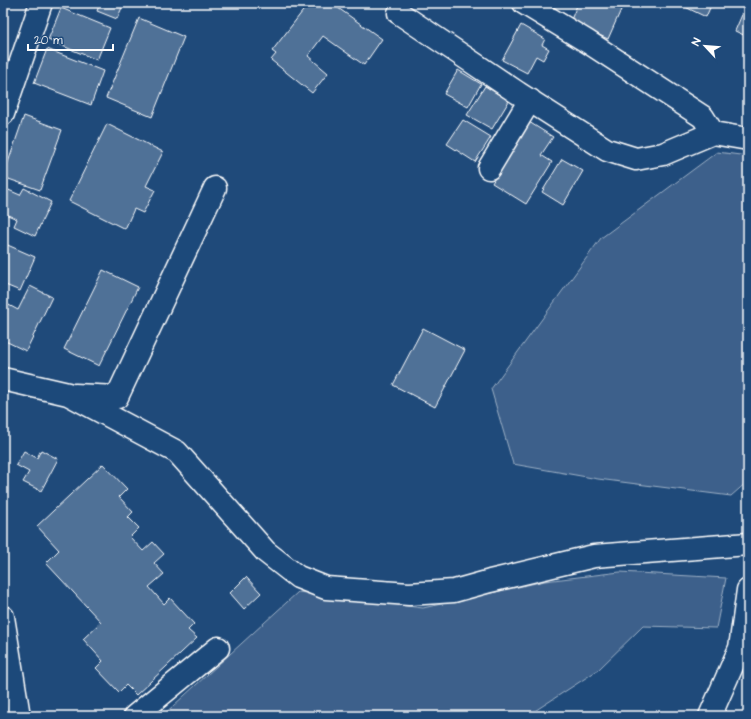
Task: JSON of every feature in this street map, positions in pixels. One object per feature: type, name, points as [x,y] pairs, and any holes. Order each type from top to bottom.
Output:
[{"type":"street","points":[[3,114],[41,3]]},
{"type":"street","points":[[524,3],[703,117],[713,133]]},
{"type":"street","points":[[399,13],[607,150],[636,159],[663,154],[713,133],[748,139]]},
{"type":"street","points":[[489,168],[530,100]]},
{"type":"street","points":[[3,378],[68,394],[117,397],[215,188]]},
{"type":"street","points":[[68,394],[177,452],[266,552],[298,577],[326,588],[409,594],[454,591],[490,580],[594,556],[748,544]]},
{"type":"street","points":[[710,716],[740,666],[740,648],[748,590]]},
{"type":"street","points":[[3,617],[19,716]]},
{"type":"street","points":[[135,716],[218,648]]},
{"type":"shaded area","points":[[717,152],[748,156],[748,481],[731,496],[598,479],[513,464],[491,389],[601,238]]},
{"type":"shaded area","points":[[620,572],[726,578],[716,628],[643,626],[598,670],[527,716],[162,716],[298,592],[423,608],[545,581]]},
{"type":"building","points":[[100,3],[124,3],[117,19],[97,11]]},
{"type":"building","points":[[309,3],[331,3],[382,39],[364,65],[323,36],[308,56],[328,73],[312,93],[271,60],[276,54],[272,51]]},
{"type":"building","points":[[578,3],[624,3],[608,39],[570,22]]},
{"type":"building","points":[[682,3],[712,3],[706,17],[681,5]]},
{"type":"building","points":[[748,3],[748,37],[735,31]]},
{"type":"building","points":[[61,8],[110,28],[97,60],[48,40]]},
{"type":"building","points":[[139,18],[184,37],[152,117],[106,98]]},
{"type":"building","points":[[521,25],[545,39],[542,45],[549,49],[543,60],[536,56],[527,73],[502,60]]},
{"type":"building","points":[[47,49],[103,71],[91,105],[34,83]]},
{"type":"building","points":[[458,70],[481,84],[468,107],[444,94]]},
{"type":"building","points":[[485,86],[509,101],[492,129],[467,115]]},
{"type":"building","points":[[24,116],[62,130],[40,190],[3,177]]},
{"type":"building","points":[[463,120],[491,137],[475,162],[447,144]]},
{"type":"building","points":[[529,122],[553,137],[541,155],[552,162],[526,204],[492,183]]},
{"type":"building","points":[[107,124],[163,152],[146,186],[155,190],[143,213],[134,209],[125,229],[69,201]]},
{"type":"building","points":[[562,159],[583,171],[563,205],[542,192]]},
{"type":"building","points":[[4,188],[20,195],[24,188],[51,202],[35,236],[14,226],[17,219],[3,213]]},
{"type":"building","points":[[3,243],[35,257],[20,291],[3,284]]},
{"type":"building","points":[[103,270],[138,287],[99,366],[64,349]]},
{"type":"building","points":[[30,286],[52,297],[26,351],[3,340],[3,307],[5,303],[18,310]]},
{"type":"building","points":[[423,328],[465,350],[435,407],[393,385]]},
{"type":"building","points":[[41,450],[58,459],[41,491],[23,482],[29,472],[16,465],[24,451],[37,458]]},
{"type":"building","points":[[103,464],[127,489],[119,497],[133,512],[128,517],[139,528],[130,537],[143,551],[153,542],[164,554],[154,563],[164,574],[149,587],[164,604],[170,598],[194,624],[188,630],[197,638],[136,695],[126,685],[119,692],[96,668],[103,661],[83,639],[101,622],[46,563],[59,550],[37,526]]},
{"type":"building","points":[[246,577],[261,593],[244,609],[230,593]]}]
